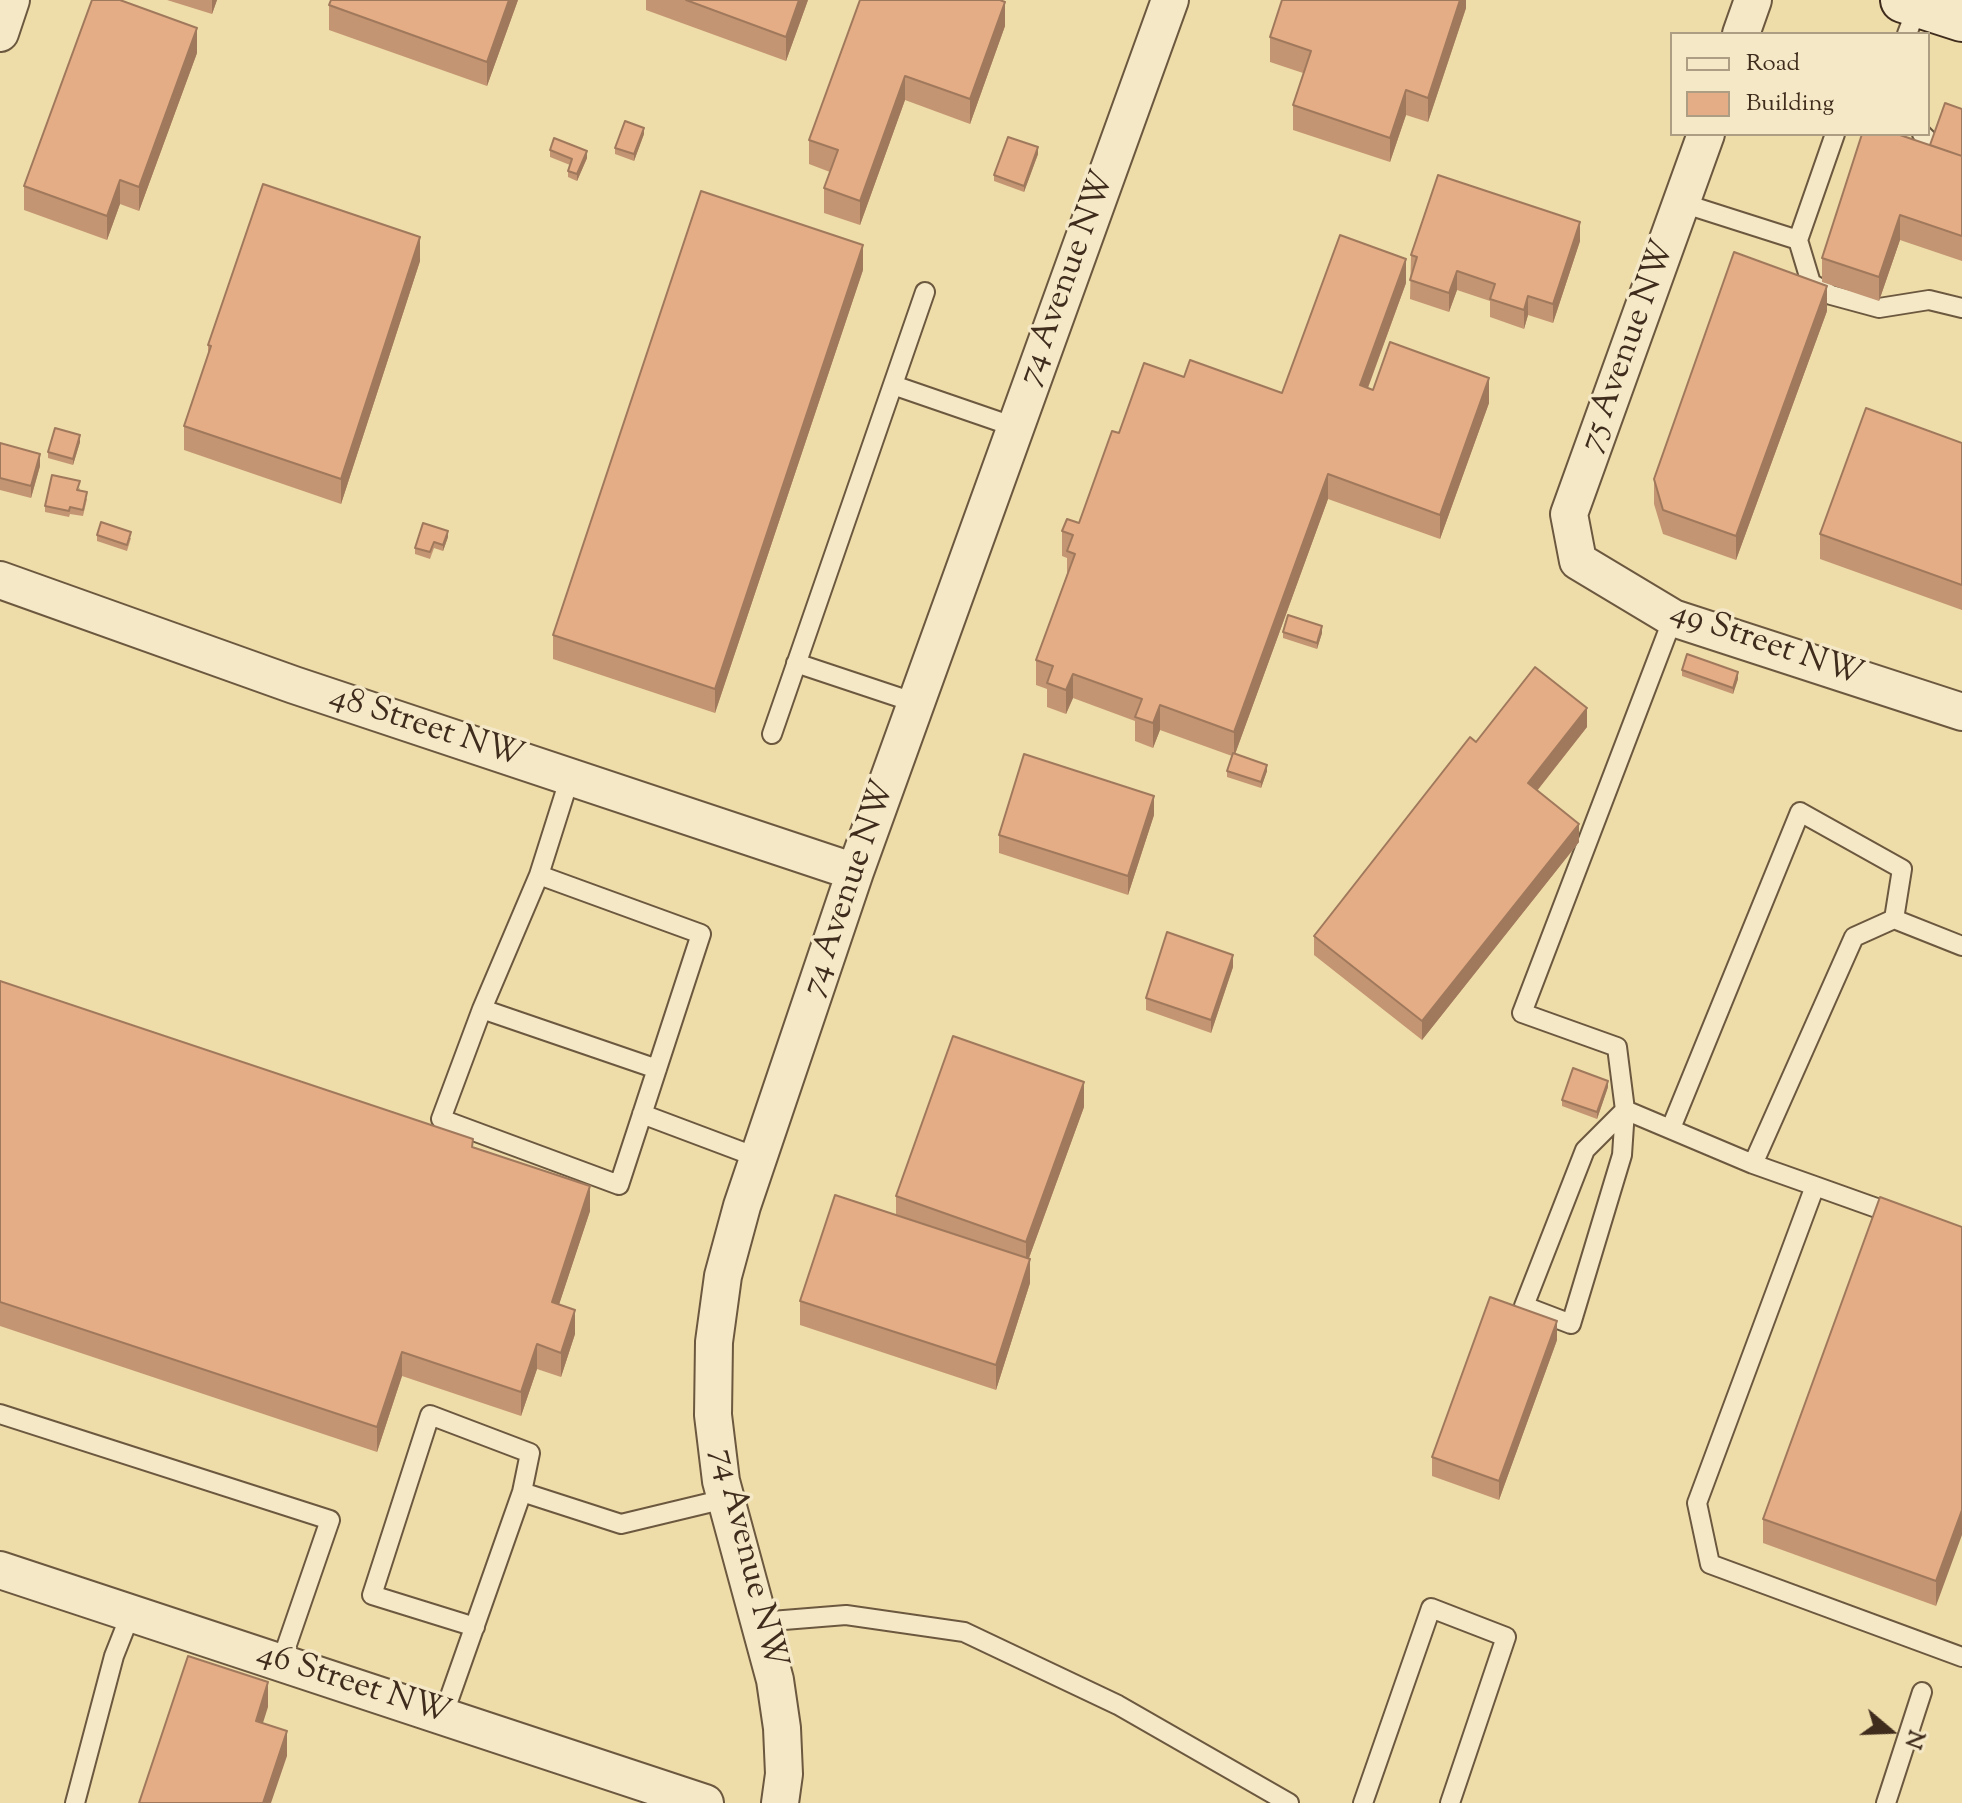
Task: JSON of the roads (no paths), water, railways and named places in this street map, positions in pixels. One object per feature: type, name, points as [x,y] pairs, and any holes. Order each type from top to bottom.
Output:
[{"type":"main road","points":[[1909,13],[1962,19]]},
{"type":"street","points":[[0,31],[11,0]]},
{"type":"street","name":"74 Avenue NW","points":[[780,1803],[784,1774],[775,1680],[725,1499],[713,1415],[714,1342],[723,1276],[742,1206],[855,872],[1170,0]]},
{"type":"street","points":[[1742,32],[1753,0]]},
{"type":"street","name":"75 Avenue NW","points":[[1578,561],[1569,514],[1705,136]]},
{"type":"street","name":"49 Street NW","points":[[1578,561],[1673,618],[1962,712]]},
{"type":"street","name":"48 Street NW","points":[[0,580],[294,685],[855,872]]},
{"type":"street","name":"46 Street NW","points":[[0,1570],[705,1803]]},
{"type":"lane","points":[[1834,136],[1798,240],[1811,283],[1831,295],[1879,308],[1929,300],[1962,308]]},
{"type":"lane","points":[[1682,203],[1798,240]]},
{"type":"lane","points":[[772,734],[925,292]]},
{"type":"lane","points":[[893,385],[1015,427]]},
{"type":"lane","points":[[1625,1110],[1585,1150],[1524,1306],[1571,1324],[1622,1155],[1625,1110],[1617,1047],[1522,1013],[1673,618]]},
{"type":"lane","points":[[796,663],[916,703]]},
{"type":"lane","points":[[539,875],[701,934],[619,1185],[441,1119],[482,1009],[539,875],[570,777]]},
{"type":"lane","points":[[1671,1128],[1800,812],[1902,869],[1894,919]]},
{"type":"lane","points":[[1753,1164],[1854,937],[1894,919],[1962,946]]},
{"type":"lane","points":[[482,1009],[657,1069]]},
{"type":"lane","points":[[1625,1110],[1753,1164],[1918,1222]]},
{"type":"lane","points":[[642,1114],[759,1158]]},
{"type":"lane","points":[[1815,1186],[1697,1503],[1710,1564],[1962,1657]]},
{"type":"lane","points":[[0,1414],[330,1520],[281,1662]]},
{"type":"lane","points":[[443,1716],[475,1627],[522,1492],[530,1453],[430,1415],[372,1595],[475,1627]]},
{"type":"lane","points":[[522,1492],[621,1524],[725,1499]]},
{"type":"lane","points":[[1363,1803],[1431,1608],[1506,1637],[1450,1803]]},
{"type":"lane","points":[[75,1803],[114,1656],[131,1613]]},
{"type":"lane","points":[[759,1622],[846,1615],[964,1632],[1118,1705],[1289,1803]]},
{"type":"lane","points":[[1886,1803],[1922,1692]]}]
